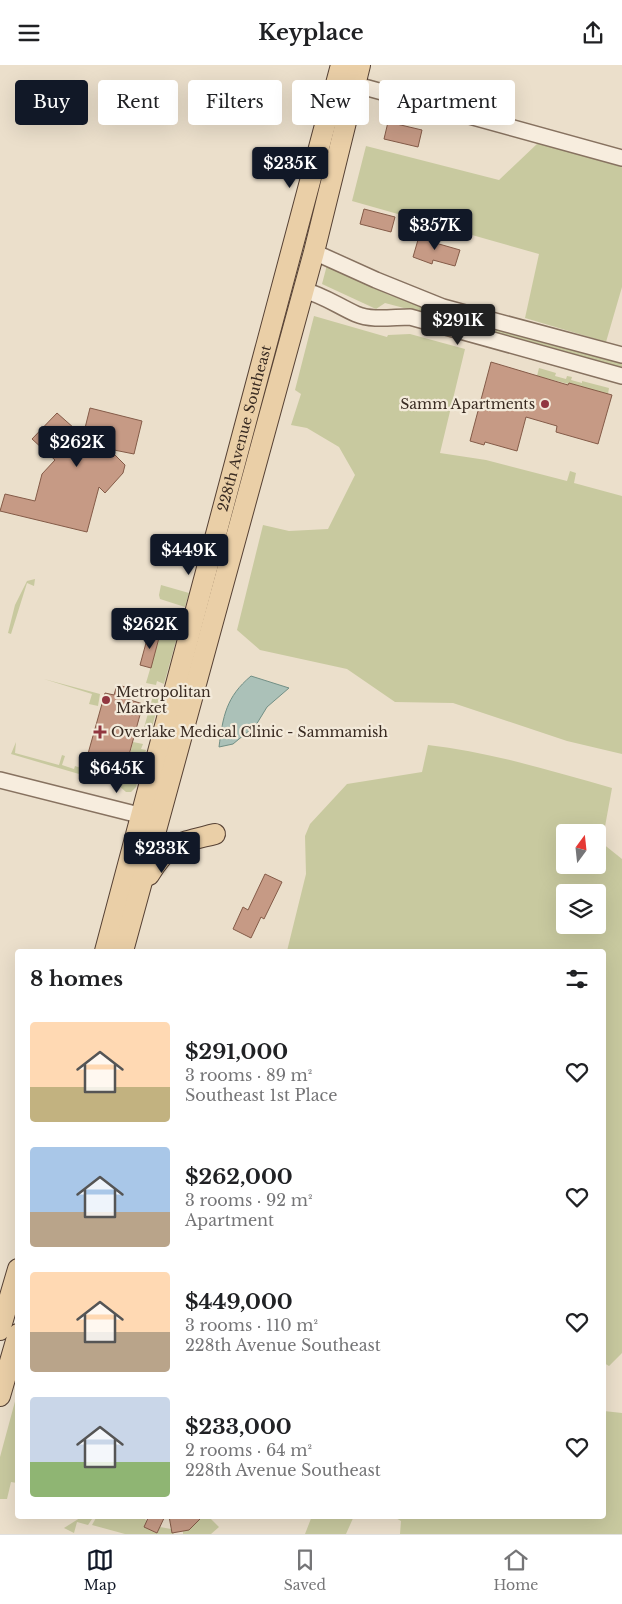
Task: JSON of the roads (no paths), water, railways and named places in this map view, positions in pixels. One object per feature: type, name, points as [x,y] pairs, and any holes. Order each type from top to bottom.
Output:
[{"type":"main road","points":[[344,77],[360,65]]},
{"type":"main road","name":"228th Avenue Southeast","points":[[124,949],[314,252],[344,77]]},
{"type":"main road","name":"228th Avenue Southeast","points":[[106,949],[344,77]]},
{"type":"main road","points":[[132,919],[148,878],[160,857],[173,845],[215,834]]},
{"type":"main road","points":[[0,1330],[15,1279]]},
{"type":"main road","points":[[0,1396],[15,1344]]},
{"type":"street","points":[[344,77],[622,159]]},
{"type":"street","points":[[314,252],[443,307],[622,355]]},
{"type":"street","points":[[303,290],[323,295],[357,314],[378,318],[410,317],[622,376]]},
{"type":"street","points":[[0,780],[143,816]]},
{"type":"place","name":"Samm Apartments","points":[[545,404]]},
{"type":"place","name":"Metropolitan Market","points":[[106,700]]},
{"type":"place","name":"Overlake Medical Clinic - Sammamish","points":[[100,732]]}]
